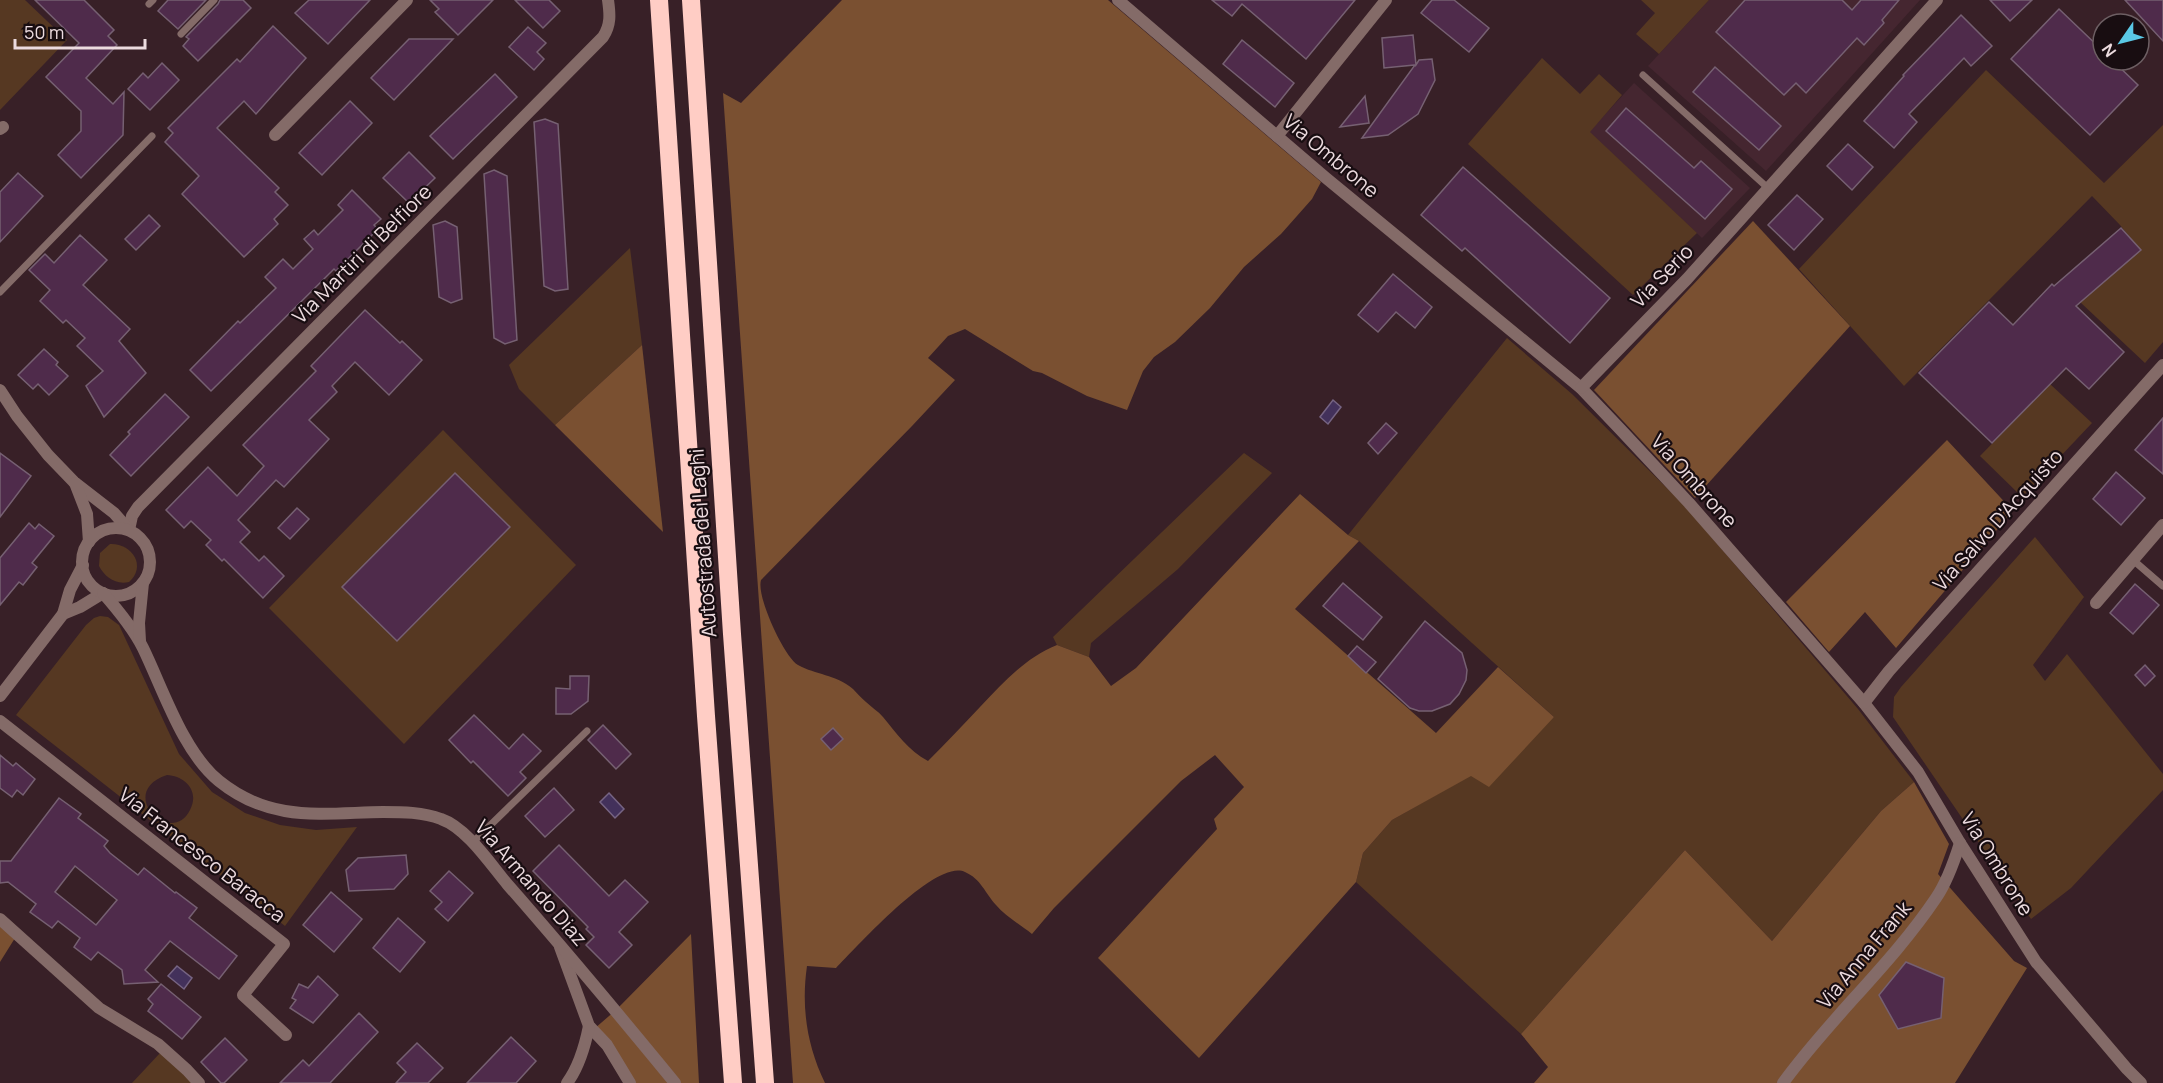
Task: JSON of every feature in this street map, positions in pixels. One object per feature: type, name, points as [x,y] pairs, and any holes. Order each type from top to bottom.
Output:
[{"type":"highway","name":"Autostrada dei Laghi","points":[[659,0],[704,693],[733,1083]]},
{"type":"highway","name":"Autostrada dei Laghi","points":[[691,0],[732,634],[765,1083]]},
{"type":"street","points":[[275,135],[407,0]]},
{"type":"street","name":"Via Martiri di Belfiore","points":[[129,530],[134,511],[603,37],[608,30],[608,0]]},
{"type":"street","name":"Via Ombrone","points":[[1118,0],[1277,136],[1581,388],[1689,503],[1864,703],[1918,772],[2036,962],[2141,1083]]},
{"type":"street","points":[[1277,136],[1386,0]]},
{"type":"street","name":"Via Serio","points":[[1581,388],[1687,279],[1937,0]]},
{"type":"street","name":"Via Salvo D'Acquisto","points":[[1864,703],[1888,671],[2163,364]]},
{"type":"street","name":"Via Armando Diaz","points":[[0,390],[35,440],[74,482],[103,503],[129,530],[137,535],[148,550],[150,566],[143,583],[139,623],[141,645]]},
{"type":"street","name":"Via Armando Diaz","points":[[74,482],[87,514],[89,542],[82,557],[89,582],[103,593],[118,610],[141,645],[195,755],[217,780],[235,793],[262,806],[298,814],[391,812],[429,816],[450,824],[472,843],[559,943],[675,1083]]},
{"type":"street","points":[[2096,603],[2163,525]]},
{"type":"street","points":[[89,542],[97,534],[107,529],[129,530]]},
{"type":"street","points":[[0,696],[63,614],[70,590],[83,565]]},
{"type":"street","points":[[63,614],[103,593],[112,595],[129,593],[143,583]]},
{"type":"street","name":"Via Francesco Baracca","points":[[0,721],[284,944],[243,995],[286,1035]]},
{"type":"street","name":"Via Anna Frank","points":[[1783,1083],[1811,1047],[1910,933],[1937,897],[1960,843]]},
{"type":"street","points":[[0,919],[99,1008],[158,1044],[199,1083]]},
{"type":"street","points":[[559,943],[589,1026],[608,1045],[630,1083]]},
{"type":"street","points":[[567,1083],[585,1043],[589,1026]]},
{"type":"lane","points":[[181,34],[214,0]]},
{"type":"lane","points":[[1642,75],[1769,189]]},
{"type":"lane","points":[[0,292],[152,136]]},
{"type":"lane","points":[[2133,560],[2163,586]]},
{"type":"lane","points":[[472,843],[587,731]]},
{"type":"shaded area","points":[[0,0],[25,0],[67,40],[0,110]]},
{"type":"shaded area","points":[[842,0],[1108,0],[1321,182],[1312,199],[1281,234],[1244,267],[1210,308],[1175,342],[1154,357],[1143,371],[1127,410],[1087,396],[1042,373],[1033,371],[965,329],[948,336],[928,358],[955,380],[761,580],[763,599],[772,626],[792,660],[805,668],[839,680],[853,689],[881,715],[909,747],[928,761],[1016,672],[1045,650],[1057,645],[1089,657],[1111,686],[1136,668],[1300,494],[1348,535],[1359,541],[1295,609],[1436,733],[1498,667],[1554,717],[1489,787],[1471,776],[1392,820],[1363,853],[1356,882],[1199,1058],[1098,958],[1217,829],[1214,819],[1244,787],[1215,755],[1181,781],[1054,908],[1032,934],[1008,917],[975,878],[965,872],[952,871],[936,878],[917,891],[878,925],[836,968],[807,966],[805,1011],[807,1026],[814,1055],[825,1083],[793,1083],[723,93],[741,103]]},
{"type":"shaded area","points":[[1641,0],[1709,0],[1659,54],[1636,34],[1655,13]]},
{"type":"shaded area","points":[[1709,0],[1920,0],[1766,171],[1648,66]]},
{"type":"shaded area","points":[[1542,58],[1580,94],[1599,74],[1622,95],[1590,132],[1697,233],[1633,295],[1468,144]]},
{"type":"shaded area","points":[[1986,70],[2104,183],[2163,125],[2163,342],[2145,363],[2080,302],[2140,250],[2092,196],[1904,386],[1799,269]]},
{"type":"shaded area","points":[[1634,83],[1750,188],[1702,238],[1589,132]]},
{"type":"shaded area","points":[[1753,221],[1850,326],[1695,498],[1594,390]]},
{"type":"shaded area","points":[[630,248],[642,345],[555,425],[519,389],[509,365]]},
{"type":"shaded area","points":[[1507,338],[1572,394],[1685,506],[1858,709],[1914,782],[1881,811],[1772,941],[1685,850],[1521,1034],[1356,882],[1363,853],[1392,820],[1471,775],[1554,717],[1359,541],[1348,535]]},
{"type":"shaded area","points":[[642,345],[663,532],[555,425]]},
{"type":"shaded area","points":[[2050,384],[2092,423],[2022,497],[1980,456]]},
{"type":"shaded area","points":[[1333,400],[1341,407],[1328,424],[1320,417]]},
{"type":"shaded area","points":[[443,430],[576,565],[404,744],[269,608]]},
{"type":"shaded area","points":[[1947,440],[2013,511],[1896,648],[1865,612],[1829,652],[1786,602]]},
{"type":"shaded area","points":[[1244,453],[1272,473],[1178,569],[1091,643],[1089,657],[1057,645],[1053,637]]},
{"type":"shaded area","points":[[2035,537],[2084,597],[2033,665],[2045,681],[2067,654],[2163,774],[2163,790],[2071,888],[2031,919],[1893,717],[1894,697],[1901,687]]},
{"type":"shaded area","points":[[110,544],[125,547],[137,563],[137,569],[129,582],[124,583],[111,579],[99,566],[100,553]]},
{"type":"shaded area","points":[[108,617],[119,625],[179,754],[212,792],[245,813],[280,825],[316,830],[357,827],[285,926],[16,715],[86,625],[94,618]],"holes":[[[167,775],[174,776],[189,786],[193,803],[181,820],[171,823],[161,820],[152,813],[146,804],[146,793],[152,783]]]},
{"type":"shaded area","points":[[1914,782],[1949,844],[1938,874],[2014,961],[2027,968],[1955,1083],[1534,1083],[1548,1067],[1521,1034],[1685,850],[1772,941],[1881,811]]},
{"type":"shaded area","points":[[609,793],[624,809],[615,818],[600,802]]},
{"type":"shaded area","points":[[0,925],[15,938],[0,962]]},
{"type":"shaded area","points":[[691,934],[699,1083],[624,1083],[594,1029],[616,1010]]},
{"type":"shaded area","points":[[177,966],[192,978],[184,989],[168,976]]},
{"type":"shaded area","points":[[161,1052],[195,1083],[132,1083]]},
{"type":"building","points":[[35,0],[84,0],[114,30],[108,36],[117,45],[86,78],[113,104],[124,92],[123,135],[81,178],[58,155],[81,131],[81,111],[46,77],[79,43]]},
{"type":"building","points":[[168,0],[206,0],[178,29],[158,11]]},
{"type":"building","points":[[220,0],[243,0],[251,8],[198,61],[183,46],[189,39],[186,37]]},
{"type":"building","points":[[309,0],[370,0],[328,44],[295,13]]},
{"type":"building","points":[[430,0],[493,0],[458,35],[435,12],[439,9]]},
{"type":"building","points":[[515,0],[549,0],[560,11],[543,28]]},
{"type":"building","points":[[1212,0],[1355,0],[1306,59],[1242,4],[1232,16]]},
{"type":"building","points":[[1432,0],[1454,0],[1489,28],[1469,52],[1421,13]]},
{"type":"building","points":[[1745,0],[1842,0],[1852,10],[1861,0],[1899,0],[1882,20],[1884,23],[1864,45],[1857,38],[1806,93],[1796,83],[1784,95],[1716,32]]},
{"type":"building","points":[[1990,0],[2032,0],[2010,21]]},
{"type":"building","points":[[2125,0],[2163,0],[2163,41],[2151,28],[2151,12],[2136,12]]},
{"type":"building","points":[[2059,9],[2091,40],[2091,72],[2124,72],[2138,85],[2090,135],[2011,59]]},
{"type":"building","points":[[1961,15],[1992,46],[1971,66],[1964,58],[1909,114],[1917,122],[1894,148],[1864,121],[1903,75]]},
{"type":"building","points":[[273,26],[306,58],[256,114],[244,101],[217,128],[279,188],[275,192],[288,205],[274,219],[278,224],[244,257],[182,194],[199,176],[165,142],[173,133],[168,128],[237,59],[240,62]]},
{"type":"building","points":[[528,27],[546,43],[537,52],[544,59],[534,70],[509,47]]},
{"type":"building","points":[[1413,35],[1416,65],[1419,60],[1432,59],[1435,80],[1418,114],[1388,135],[1362,138],[1415,65],[1384,68],[1382,38]]},
{"type":"building","points":[[409,39],[453,39],[394,100],[371,78]]},
{"type":"building","points":[[1242,40],[1294,83],[1275,107],[1223,64]]},
{"type":"building","points":[[162,63],[179,80],[150,110],[128,89],[143,73],[148,78]]},
{"type":"building","points":[[1715,67],[1781,126],[1759,150],[1693,92]]},
{"type":"building","points":[[495,74],[517,97],[453,159],[430,136]]},
{"type":"building","points":[[1365,96],[1369,123],[1340,127]]},
{"type":"building","points":[[350,101],[372,123],[322,175],[299,153]]},
{"type":"building","points":[[1626,108],[1694,168],[1701,161],[1732,189],[1705,219],[1606,131]]},
{"type":"building","points":[[545,119],[558,124],[568,289],[555,291],[544,286],[534,122]]},
{"type":"building","points":[[1848,144],[1873,167],[1852,190],[1827,166]]},
{"type":"building","points":[[409,152],[435,178],[409,203],[383,178]]},
{"type":"building","points":[[1463,167],[1610,298],[1570,343],[1465,248],[1462,251],[1421,215]]},
{"type":"building","points":[[494,170],[507,176],[517,340],[505,344],[494,338],[484,174]]},
{"type":"building","points":[[18,173],[43,196],[0,242],[0,192]]},
{"type":"building","points":[[352,190],[381,219],[374,225],[378,229],[336,271],[334,269],[211,391],[190,370],[238,321],[240,323],[276,288],[265,277],[283,259],[293,269],[313,249],[304,239],[314,230],[318,235],[343,210],[338,205]]},
{"type":"building","points":[[1797,195],[1823,219],[1794,250],[1768,225]]},
{"type":"building","points":[[149,215],[160,226],[136,250],[125,239]]},
{"type":"building","points":[[445,221],[457,227],[462,299],[451,303],[439,297],[433,225]]},
{"type":"building","points":[[2121,228],[2141,250],[2076,306],[2124,352],[2089,389],[2066,368],[1992,443],[1919,373],[1989,302],[2013,325],[2052,284],[2054,286]]},
{"type":"building","points":[[80,235],[107,260],[83,285],[130,329],[119,341],[146,373],[104,417],[86,386],[103,371],[77,346],[85,338],[66,320],[63,323],[40,301],[50,290],[29,270],[45,254],[54,263]]},
{"type":"building","points":[[1393,274],[1432,307],[1415,328],[1396,312],[1378,332],[1358,315]]},
{"type":"building","points":[[365,310],[422,360],[389,395],[355,362],[332,386],[337,392],[309,420],[329,439],[284,487],[276,480],[238,520],[250,532],[240,542],[259,561],[264,556],[284,576],[263,598],[224,559],[222,561],[206,545],[211,540],[191,521],[184,528],[166,510],[208,467],[237,496],[264,466],[243,445],[316,371],[311,366]]},
{"type":"building","points":[[44,349],[58,362],[56,365],[68,376],[49,395],[38,384],[33,389],[18,375]]},
{"type":"building","points":[[165,394],[189,417],[131,476],[110,455],[130,434],[128,432]]},
{"type":"building","points":[[2163,418],[2163,474],[2135,450]]},
{"type":"building","points":[[1386,423],[1397,433],[1378,454],[1368,443]]},
{"type":"building","points":[[0,453],[31,476],[0,517]]},
{"type":"building","points":[[2116,472],[2145,498],[2121,525],[2093,499]]},
{"type":"building","points":[[455,473],[510,527],[397,641],[342,587]]},
{"type":"building","points":[[297,508],[309,519],[290,539],[278,528]]},
{"type":"building","points":[[29,523],[35,529],[39,524],[54,536],[32,563],[37,567],[23,585],[19,582],[0,605],[0,558]]},
{"type":"building","points":[[1343,583],[1382,617],[1363,640],[1323,606]]},
{"type":"building","points":[[2135,584],[2159,605],[2133,634],[2110,613]]},
{"type":"building","points":[[1425,621],[1462,653],[1467,670],[1466,680],[1459,694],[1450,704],[1432,711],[1410,708],[1378,679]]},
{"type":"building","points":[[1357,646],[1376,662],[1366,673],[1348,656]]},
{"type":"building","points":[[2145,665],[2155,676],[2145,686],[2135,675]]},
{"type":"building","points":[[570,676],[589,676],[588,701],[571,714],[556,714],[556,688],[570,689]]},
{"type":"building","points":[[474,715],[509,749],[523,734],[541,751],[520,772],[526,778],[508,796],[449,740]]},
{"type":"building","points":[[603,725],[631,754],[616,769],[588,740]]},
{"type":"building","points":[[833,728],[843,739],[831,750],[821,739]]},
{"type":"building","points":[[0,755],[13,766],[16,763],[35,779],[23,795],[17,790],[12,797],[0,788]]},
{"type":"building","points":[[554,788],[574,810],[545,837],[525,816]]},
{"type":"building","points":[[59,798],[81,814],[78,818],[108,841],[104,846],[110,853],[138,875],[144,868],[197,908],[189,918],[237,956],[219,979],[170,941],[145,970],[158,982],[124,984],[122,970],[98,952],[91,960],[74,947],[80,938],[58,921],[52,928],[30,912],[36,904],[8,882],[0,883],[0,861],[11,861]],"holes":[[[75,866],[117,900],[96,925],[55,892]]]},
{"type":"building","points":[[559,845],[609,896],[625,880],[648,902],[619,932],[632,945],[609,968],[586,945],[594,937],[586,929],[588,927],[533,871]]},
{"type":"building","points":[[406,855],[408,874],[394,889],[349,891],[346,870],[358,858]]},
{"type":"building","points":[[449,871],[473,893],[448,921],[435,909],[442,902],[430,891]]},
{"type":"building","points":[[331,892],[362,919],[334,952],[303,925]]},
{"type":"building","points":[[398,918],[425,942],[400,972],[373,948]]},
{"type":"building","points":[[1906,962],[1944,978],[1941,1018],[1898,1029],[1879,995]]},
{"type":"building","points":[[318,976],[338,995],[313,1023],[290,1008],[296,1000],[292,998],[299,984],[308,988]]},
{"type":"building","points":[[161,984],[201,1017],[182,1039],[148,1011],[153,1004],[148,999]]},
{"type":"building","points":[[359,1013],[378,1032],[330,1083],[280,1083],[303,1060],[309,1066]]},
{"type":"building","points":[[511,1037],[536,1061],[516,1083],[467,1083]]},
{"type":"building","points":[[225,1038],[247,1060],[224,1083],[221,1083],[201,1062]]},
{"type":"building","points":[[417,1043],[443,1068],[428,1083],[396,1083],[406,1072],[397,1063]]}]
